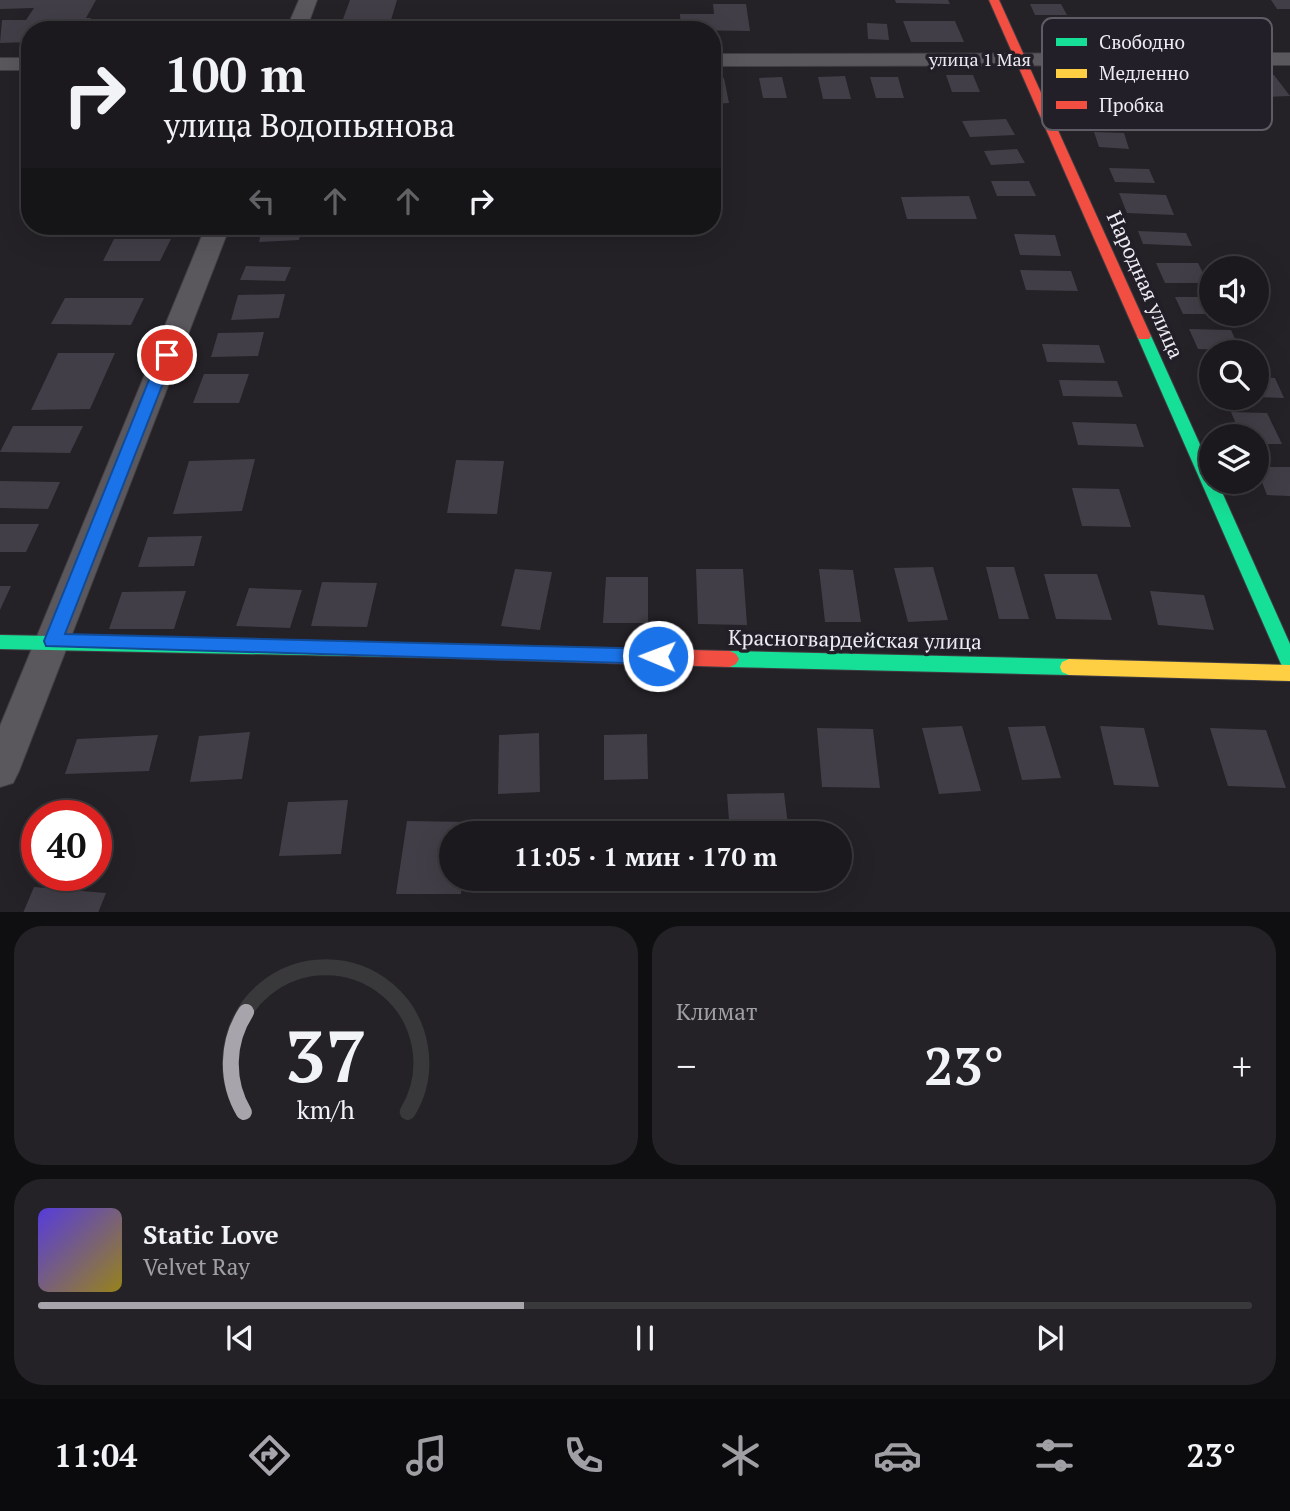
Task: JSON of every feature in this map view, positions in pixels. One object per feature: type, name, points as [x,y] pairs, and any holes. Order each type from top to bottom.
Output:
[{"type":"street","points":[[300,21],[308,0]]},
{"type":"street","name":"Народная улица","points":[[994,0],[1042,105]]},
{"type":"street","name":"улица 1 Мая","points":[[1272,59],[1290,59]]},
{"type":"street","name":"улица 1 Мая","points":[[721,60],[1042,60]]},
{"type":"street","points":[[0,64],[21,64]]},
{"type":"street","name":"Народная улица","points":[[1053,130],[1290,664]]},
{"type":"street","points":[[0,771],[214,235]]},
{"type":"street","name":"Красногвардейская улица","points":[[0,642],[53,641],[1290,673]]},
{"type":"building","points":[[0,0],[96,0],[86,18],[91,18],[89,21],[21,21],[21,42],[0,43],[2,20],[26,20],[34,8],[0,9]]},
{"type":"building","points":[[350,0],[397,0],[391,21],[342,21]]},
{"type":"building","points":[[895,0],[948,0],[950,4],[896,3]]},
{"type":"building","points":[[1271,0],[1290,0],[1290,9],[1277,9]]},
{"type":"building","points":[[713,4],[746,4],[750,31],[721,31],[721,21],[680,21],[680,14],[714,14]]},
{"type":"building","points":[[1030,4],[1061,4],[1067,15],[1035,15]]},
{"type":"building","points":[[903,21],[955,21],[964,42],[911,42]]},
{"type":"building","points":[[867,23],[887,24],[889,40],[868,39]]},
{"type":"building","points":[[946,75],[973,75],[980,92],[952,92]]},
{"type":"building","points":[[1272,75],[1274,75],[1290,96],[1272,97]]},
{"type":"building","points":[[845,76],[851,99],[823,99],[818,77]]},
{"type":"building","points":[[782,77],[787,98],[763,98],[759,78]]},
{"type":"building","points":[[870,77],[898,77],[904,98],[876,98]]},
{"type":"building","points":[[721,78],[724,78],[729,103],[721,103]]},
{"type":"building","points":[[1006,119],[1015,135],[970,137],[962,121]]},
{"type":"building","points":[[1094,132],[1124,133],[1129,149],[1099,147]]},
{"type":"building","points":[[1017,149],[1025,163],[991,165],[984,151]]},
{"type":"building","points":[[1109,168],[1149,169],[1155,183],[1115,182]]},
{"type":"building","points":[[991,181],[1029,181],[1036,196],[997,196]]},
{"type":"building","points":[[1119,193],[1166,195],[1174,215],[1127,213]]},
{"type":"building","points":[[969,196],[977,219],[907,219],[901,197]]},
{"type":"building","points":[[1138,231],[1186,233],[1192,246],[1143,244]]},
{"type":"building","points":[[1014,234],[1055,235],[1061,256],[1020,255]]},
{"type":"building","points":[[261,235],[300,235],[299,240],[259,242]]},
{"type":"building","points":[[114,239],[171,239],[160,261],[103,261]]},
{"type":"building","points":[[1156,263],[1198,263],[1199,283],[1165,283]]},
{"type":"building","points":[[246,266],[291,267],[285,281],[240,280]]},
{"type":"building","points":[[1020,270],[1071,271],[1078,291],[1026,290]]},
{"type":"building","points":[[285,294],[279,318],[231,320],[238,295]]},
{"type":"building","points":[[1175,297],[1199,297],[1199,314],[1183,314]]},
{"type":"building","points":[[65,298],[144,298],[131,325],[51,324]]},
{"type":"building","points":[[1189,329],[1231,330],[1236,340],[1199,340],[1198,349]]},
{"type":"building","points":[[264,332],[258,356],[211,357],[218,333]]},
{"type":"building","points":[[1042,344],[1099,345],[1105,363],[1047,362]]},
{"type":"building","points":[[58,353],[115,353],[90,409],[31,410]]},
{"type":"building","points":[[204,374],[249,374],[239,403],[193,403]]},
{"type":"building","points":[[1269,378],[1275,378],[1284,398],[1269,397]]},
{"type":"building","points":[[1059,380],[1117,381],[1123,397],[1063,396]]},
{"type":"building","points":[[1231,412],[1267,413],[1282,444],[1269,444],[1269,424],[1236,424]]},
{"type":"building","points":[[1072,422],[1136,424],[1144,447],[1078,445]]},
{"type":"building","points":[[13,426],[83,426],[70,453],[0,452]]},
{"type":"building","points":[[255,459],[242,511],[173,514],[189,461]]},
{"type":"building","points":[[456,460],[504,461],[497,514],[447,513]]},
{"type":"building","points":[[1269,467],[1290,467],[1290,496],[1267,495]]},
{"type":"building","points":[[0,481],[60,482],[48,509],[0,508]]},
{"type":"building","points":[[1072,488],[1119,489],[1131,527],[1082,526]]},
{"type":"building","points":[[0,524],[39,524],[26,552],[0,552]]},
{"type":"building","points":[[202,536],[194,566],[138,567],[148,537]]},
{"type":"building","points":[[933,567],[948,620],[908,622],[894,568]]},
{"type":"building","points":[[986,567],[1014,567],[1029,619],[999,619]]},
{"type":"building","points":[[515,569],[552,572],[540,630],[501,626]]},
{"type":"building","points":[[696,569],[743,569],[747,625],[698,624]]},
{"type":"building","points":[[819,569],[853,570],[861,622],[825,622]]},
{"type":"building","points":[[1044,574],[1097,574],[1112,620],[1056,619]]},
{"type":"building","points":[[606,577],[648,577],[648,623],[603,623]]},
{"type":"building","points":[[322,582],[377,583],[367,627],[311,626]]},
{"type":"building","points":[[0,586],[11,586],[0,610]]},
{"type":"building","points":[[249,588],[302,590],[290,628],[236,626]]},
{"type":"building","points":[[186,591],[174,629],[109,629],[122,592]]},
{"type":"building","points":[[1150,591],[1204,595],[1214,630],[1158,625]]},
{"type":"building","points":[[962,726],[981,791],[939,794],[922,728]]},
{"type":"building","points":[[1045,726],[1061,778],[1022,780],[1008,727]]},
{"type":"building","points":[[1100,726],[1144,728],[1159,787],[1114,785]]},
{"type":"building","points":[[817,728],[873,729],[880,788],[822,787]]},
{"type":"building","points":[[1210,728],[1266,730],[1286,788],[1228,786]]},
{"type":"building","points":[[250,732],[242,779],[190,782],[199,736]]},
{"type":"building","points":[[539,733],[540,792],[498,794],[499,735]]},
{"type":"building","points":[[647,734],[648,779],[604,780],[604,735]]},
{"type":"building","points":[[158,735],[149,771],[65,774],[77,739]]},
{"type":"building","points":[[784,793],[788,821],[729,821],[727,794]]},
{"type":"building","points":[[348,800],[341,854],[279,856],[288,802]]},
{"type":"building","points":[[407,821],[439,822],[439,891],[461,891],[461,894],[396,894]]},
{"type":"building","points":[[32,891],[82,891],[106,893],[98,912],[23,912]]},
{"type":"traffic: fast","points":[[1144,336],[1290,664]]},
{"type":"traffic: fast","points":[[0,642],[449,651]]},
{"type":"traffic: fast","points":[[730,659],[1069,667]]},
{"type":"traffic: slow","points":[[1069,667],[1290,673]]},
{"type":"traffic: jam","points":[[994,0],[1042,108]]},
{"type":"traffic: jam","points":[[1052,130],[1144,336]]},
{"type":"traffic: jam","points":[[449,651],[730,659]]},
{"type":"route","points":[[167,355],[53,641],[658,656]]}]
